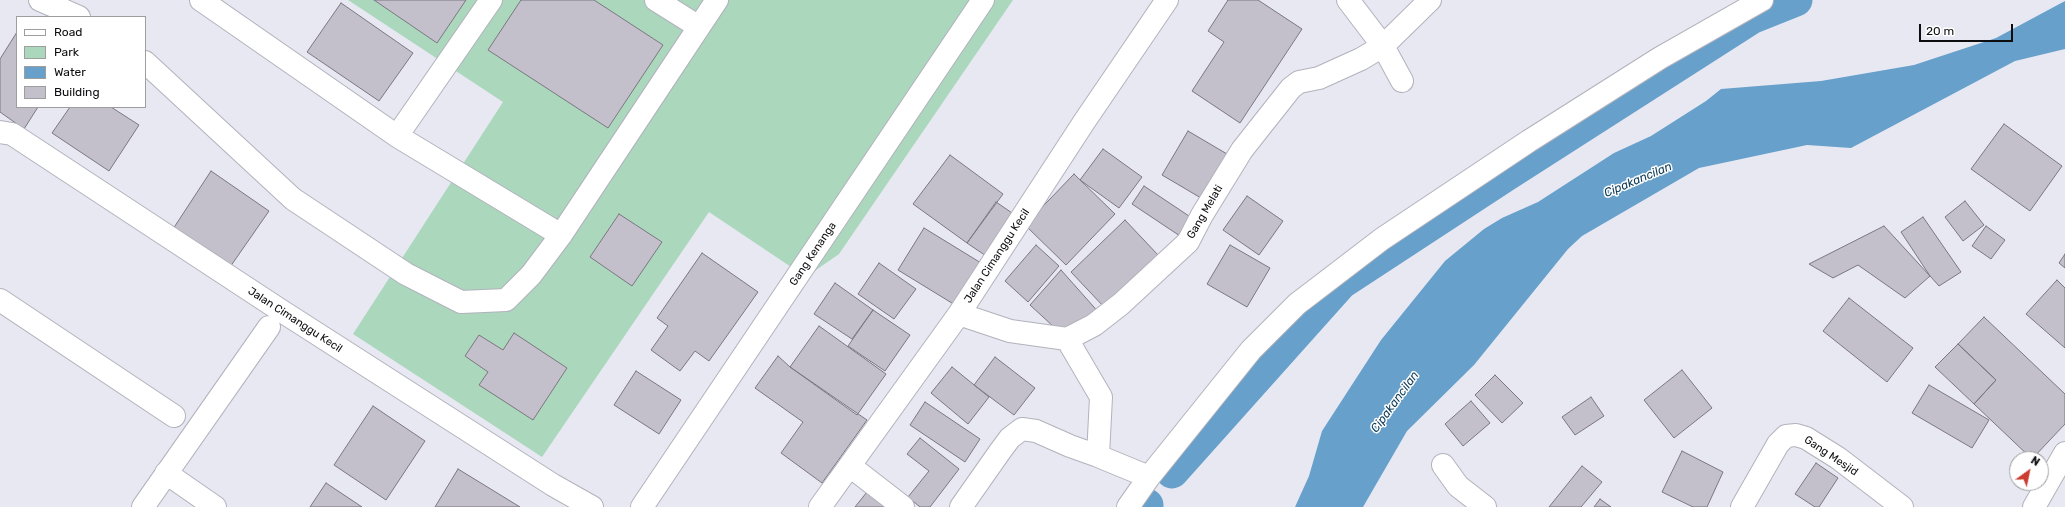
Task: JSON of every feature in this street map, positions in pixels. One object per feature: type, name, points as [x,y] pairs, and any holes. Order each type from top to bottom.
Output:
[{"type":"street","points":[[40,0],[76,10]]},
{"type":"street","points":[[201,0],[397,136],[561,235]]},
{"type":"street","points":[[397,136],[492,0]]},
{"type":"street","points":[[656,0],[699,27]]},
{"type":"street","points":[[146,63],[293,199],[406,274],[461,302],[506,300],[531,275],[561,235],[718,0]]},
{"type":"street","name":"Gang Kenanga","points":[[642,507],[983,0]]},
{"type":"street","name":"Jalan Cimanggu Kecil","points":[[820,507],[960,314],[1084,122],[1167,0]]},
{"type":"street","points":[[1348,0],[1383,46],[1402,81]]},
{"type":"street","name":"Gang Melati","points":[[1068,339],[1094,325],[1121,304],[1188,242],[1202,215],[1242,150],[1291,88],[1299,82],[1319,78],[1361,59],[1383,46],[1430,0]]},
{"type":"street","points":[[1128,507],[1149,477],[1251,350],[1297,304],[1382,239],[1530,141],[1660,58],[1762,0]]},
{"type":"street","name":"Jalan Cimanggu Kecil","points":[[0,132],[12,134],[280,310],[553,485],[592,507]]},
{"type":"street","points":[[0,300],[174,416]]},
{"type":"street","points":[[960,314],[1010,331],[1068,339],[1101,397],[1098,456]]},
{"type":"street","points":[[143,507],[269,327]]},
{"type":"street","points":[[961,507],[1010,438],[1022,429],[1036,431],[1149,477]]},
{"type":"street","name":"Gang Mesjid","points":[[1742,507],[1778,444],[1786,436],[1796,434],[1806,438],[1838,458],[1902,507]]},
{"type":"street","points":[[2034,507],[2065,454]]},
{"type":"street","points":[[1443,465],[1458,486],[1485,507]]},
{"type":"street","points":[[850,466],[902,507]]},
{"type":"street","points":[[166,473],[215,507]]},
{"type":"green space","points":[[348,0],[1013,0],[839,254],[806,277],[709,212],[542,457],[353,334],[503,102]]},
{"type":"water","name":"Cipakancilan","points":[[2065,1],[2065,49],[2015,61],[1851,148],[1807,145],[1699,168],[1582,236],[1568,249],[1474,365],[1407,431],[1363,507],[1295,507],[1309,476],[1322,431],[1381,340],[1445,261],[1484,229],[1502,218],[1538,202],[1614,153],[1651,136],[1706,101],[1721,89],[1821,81],[1914,65],[1996,38]]},
{"type":"building","points":[[374,0],[466,0],[437,43]]},
{"type":"building","points":[[521,0],[594,0],[663,45],[608,128],[488,50]]},
{"type":"building","points":[[1228,0],[1258,0],[1302,29],[1240,123],[1192,91],[1224,42],[1208,31]]},
{"type":"building","points":[[341,3],[413,53],[379,101],[307,52]]},
{"type":"building","points":[[16,34],[16,108],[37,108],[24,129],[0,112],[0,59]]},
{"type":"building","points":[[69,108],[113,108],[139,125],[109,171],[52,133]]},
{"type":"building","points":[[2004,124],[2062,166],[2030,211],[1971,169]]},
{"type":"building","points":[[1188,131],[1227,154],[1201,198],[1162,175]]},
{"type":"building","points":[[1103,149],[1142,177],[1119,208],[1080,180]]},
{"type":"building","points":[[950,155],[1003,194],[967,243],[913,204]]},
{"type":"building","points":[[211,171],[269,211],[228,270],[173,229]]},
{"type":"building","points":[[1074,174],[1115,214],[1066,265],[1025,225]]},
{"type":"building","points":[[1144,186],[1195,220],[1183,238],[1132,204]]},
{"type":"building","points":[[1247,196],[1283,221],[1259,255],[1223,230]]},
{"type":"building","points":[[1965,201],[1984,225],[1963,241],[1945,217]]},
{"type":"building","points":[[996,202],[1018,217],[989,258],[967,243]]},
{"type":"building","points":[[619,214],[662,242],[632,286],[590,257]]},
{"type":"building","points":[[1923,217],[1961,272],[1939,286],[1930,276],[1901,232]]},
{"type":"building","points":[[1125,220],[1159,256],[1105,308],[1071,272]]},
{"type":"building","points":[[1884,226],[1930,276],[1905,298],[1858,265],[1833,278],[1809,264]]},
{"type":"building","points":[[1986,226],[2005,240],[1991,259],[1972,246]]},
{"type":"building","points":[[924,228],[986,266],[960,308],[898,270]]},
{"type":"building","points":[[1036,245],[1059,266],[1028,302],[1005,281]]},
{"type":"building","points":[[1230,245],[1270,268],[1247,307],[1207,284]]},
{"type":"building","points":[[702,253],[758,292],[709,361],[695,351],[680,371],[651,350],[668,326],[657,318]]},
{"type":"building","points":[[2065,254],[2065,268],[2059,263]]},
{"type":"building","points":[[879,263],[916,289],[894,319],[858,294]]},
{"type":"building","points":[[1061,270],[1101,315],[1082,330],[1055,328],[1030,305]]},
{"type":"building","points":[[2057,280],[2065,288],[2065,348],[2026,314]]},
{"type":"building","points":[[835,283],[873,310],[852,339],[814,314]]},
{"type":"building","points":[[1849,298],[1913,348],[1887,382],[1823,331]]},
{"type":"building","points":[[873,310],[910,335],[885,371],[848,346]]},
{"type":"building","points":[[1984,317],[2065,394],[2065,424],[2040,451],[2024,451],[1974,404],[1996,380],[1958,344]]},
{"type":"building","points":[[819,326],[886,374],[857,415],[790,367]]},
{"type":"building","points":[[514,333],[567,368],[533,420],[479,385],[488,372],[465,356],[479,335],[503,350]]},
{"type":"building","points":[[1958,344],[1996,380],[1974,404],[1935,367]]},
{"type":"building","points":[[778,356],[790,367],[867,420],[822,483],[781,453],[803,422],[755,388]]},
{"type":"building","points":[[995,357],[1035,388],[1014,415],[974,385]]},
{"type":"building","points":[[952,367],[989,397],[968,424],[931,393]]},
{"type":"building","points":[[1682,370],[1712,408],[1674,438],[1644,400]]},
{"type":"building","points":[[636,371],[681,400],[659,434],[614,405]]},
{"type":"building","points":[[1495,375],[1523,403],[1502,423],[1475,395]]},
{"type":"building","points":[[1929,385],[1989,420],[1972,448],[1912,413]]},
{"type":"building","points":[[1591,397],[1604,416],[1575,435],[1562,417]]},
{"type":"building","points":[[1471,401],[1490,423],[1463,446],[1445,424]]},
{"type":"building","points":[[925,402],[980,439],[965,462],[910,425]]},
{"type":"building","points":[[373,406],[425,441],[386,500],[334,465]]},
{"type":"building","points":[[920,438],[959,469],[930,507],[920,507],[908,497],[929,471],[907,454]]},
{"type":"building","points":[[1682,451],[1723,472],[1707,507],[1693,507],[1662,492]]},
{"type":"building","points":[[1816,463],[1838,478],[1819,507],[1815,507],[1795,494]]},
{"type":"building","points":[[1582,466],[1602,482],[1581,507],[1549,507]]},
{"type":"building","points":[[458,469],[520,507],[435,507]]},
{"type":"building","points":[[326,483],[362,507],[310,507]]},
{"type":"building","points":[[867,492],[885,507],[855,507]]},
{"type":"building","points":[[1600,499],[1611,507],[1594,507]]},
{"type":"waterway","points":[[1172,472],[1341,283],[1751,18],[1796,0]]}]
